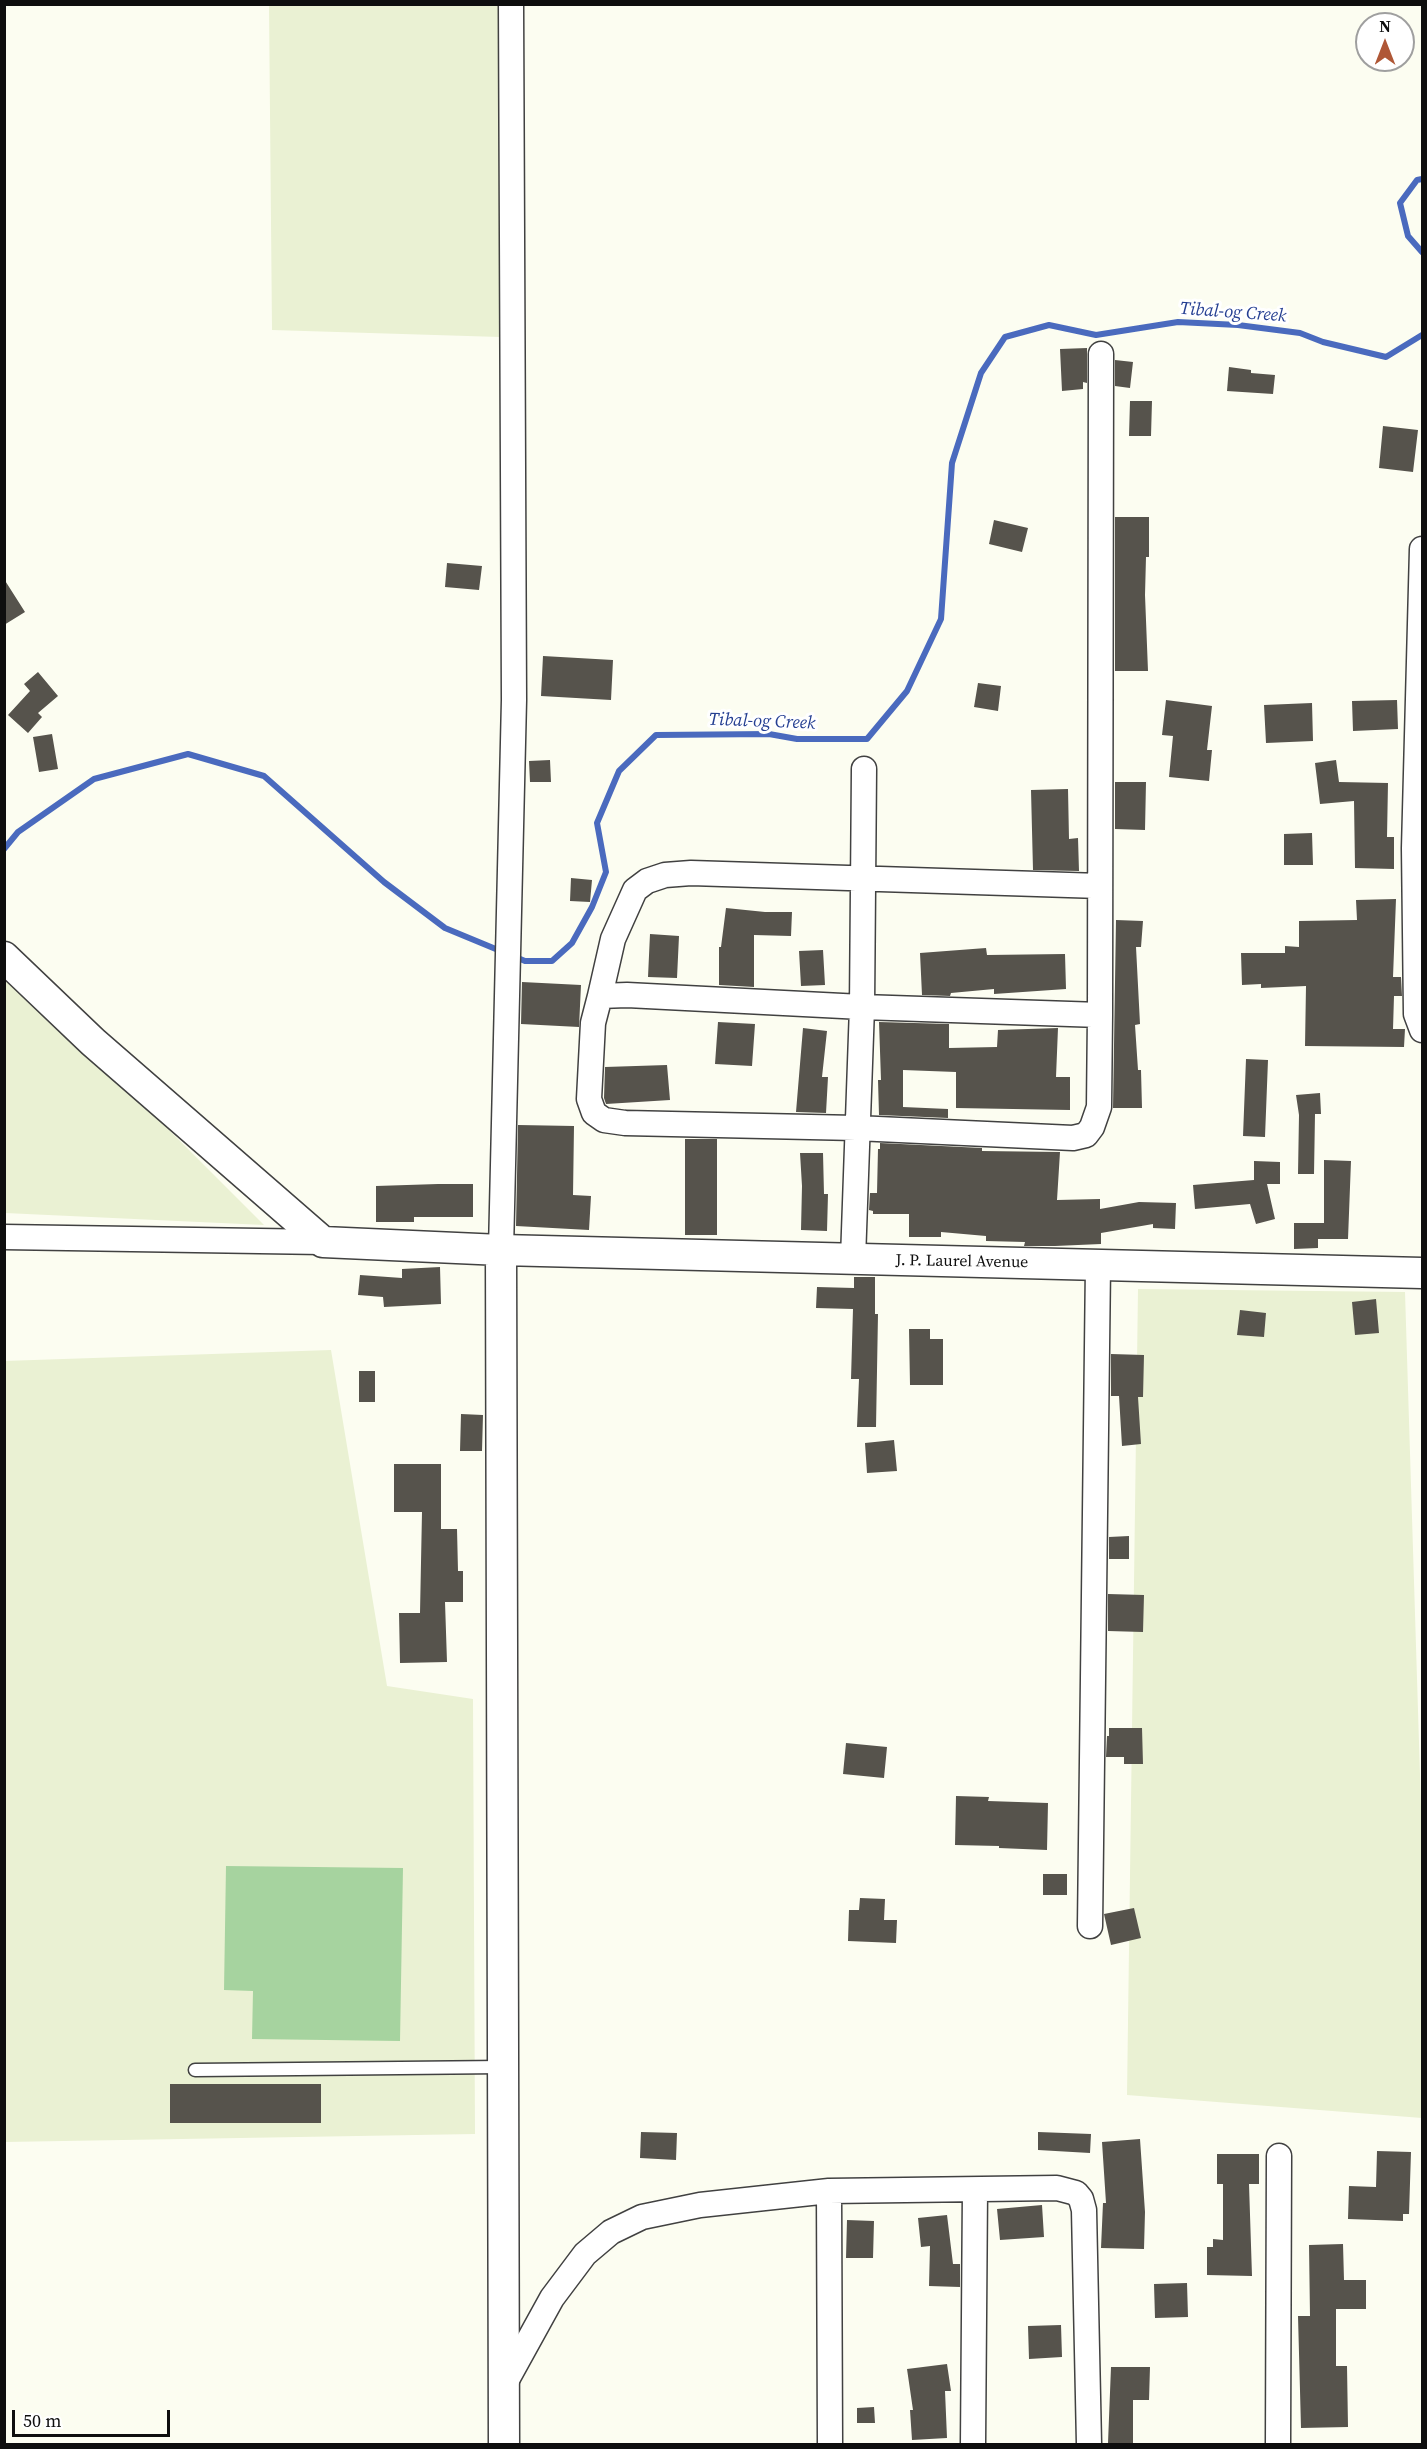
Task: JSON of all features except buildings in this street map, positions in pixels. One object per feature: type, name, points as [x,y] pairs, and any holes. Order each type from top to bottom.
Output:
[{"type":"street","points":[[504,2445],[501,1250],[514,700],[511,4]]},
{"type":"street","points":[[1100,886],[691,873],[665,875],[647,881],[635,890],[613,939],[593,1023],[589,1099],[594,1113],[604,1120],[625,1123],[856,1128],[1073,1138],[1086,1134],[1097,1119],[1100,1015],[1101,354]]},
{"type":"street","points":[[1422,549],[1414,848],[1416,1014],[1422,1030]]},
{"type":"street","points":[[853,1259],[862,1007],[864,769]]},
{"type":"street","points":[[4,957],[93,1042],[323,1242]]},
{"type":"street","points":[[600,996],[627,995],[862,1007],[1100,1015]]},
{"type":"street","points":[[4,1237],[323,1242]]},
{"type":"street","name":"J. P. Laurel Avenue","points":[[323,1242],[501,1250],[1422,1273]]},
{"type":"street","points":[[1090,1926],[1098,1265]]},
{"type":"street","points":[[1278,2445],[1279,2156]]},
{"type":"street","points":[[504,2385],[552,2298],[585,2254],[611,2232],[642,2217],[700,2205],[829,2191],[1057,2188],[1076,2193],[1081,2199],[1084,2210],[1089,2445]]},
{"type":"street","points":[[973,2445],[975,2190]]},
{"type":"street","points":[[829,2191],[830,2445]]},
{"type":"lane","points":[[195,2070],[503,2067]]},
{"type":"green space","points":[[269,5],[498,5],[500,337],[272,330]]},
{"type":"green space","points":[[5,966],[264,1225],[5,1213]]},
{"type":"green space","points":[[1138,1289],[1405,1292],[1422,1839],[1422,2118],[1127,2095]]},
{"type":"green space","points":[[331,1350],[387,1686],[473,1699],[475,2134],[5,2142],[4,1361]]},
{"type":"green space","points":[[226,1866],[403,1868],[400,2041],[252,2039],[253,1991],[224,1990]]},
{"type":"waterway","name":"Tibal-og Creek","points":[[1422,179],[1417,180],[1400,203],[1408,236],[1422,252]]},
{"type":"waterway","name":"Tibal-og Creek","points":[[513,956],[525,961],[552,961],[572,943],[592,907],[606,872],[597,823],[619,771],[656,735],[769,734],[797,739],[867,739],[907,691],[941,619],[952,463],[981,373],[1005,337],[1049,325],[1096,335],[1178,322],[1238,325],[1300,333],[1323,342],[1386,357],[1422,335]]},
{"type":"waterway","name":"Tibal-og Creek","points":[[4,849],[18,832],[94,779],[188,754],[264,776],[384,882],[445,928],[503,952]]}]
